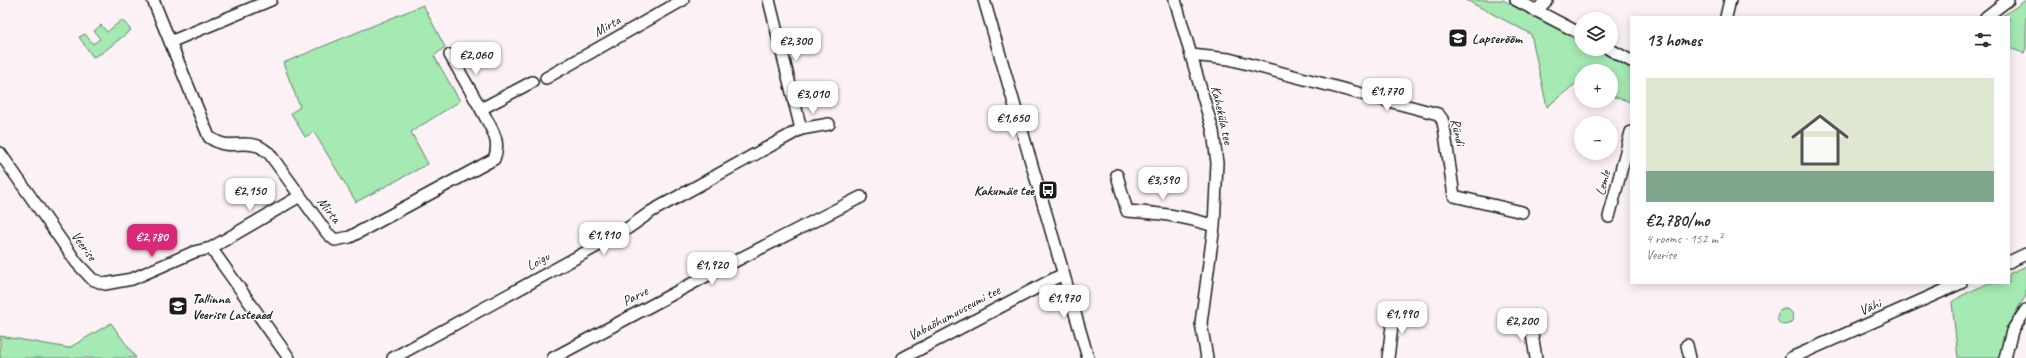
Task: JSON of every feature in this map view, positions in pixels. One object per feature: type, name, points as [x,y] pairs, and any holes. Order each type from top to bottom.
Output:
[{"type":"street","name":"Mirta","points":[[153,0],[209,137],[218,144],[226,146],[258,146],[268,153],[327,233],[335,240],[350,237],[494,159],[498,150],[497,141],[481,109]]},
{"type":"street","points":[[170,42],[271,0]]},
{"type":"street","name":"Mirta","points":[[546,78],[683,0]]},
{"type":"street","points":[[770,0],[801,129]]},
{"type":"street","points":[[984,0],[1040,188],[1063,274],[1088,358]]},
{"type":"street","name":"Kaheküla tee","points":[[1175,0],[1213,131],[1217,164],[1214,226],[1201,323],[1207,358]]},
{"type":"street","points":[[1516,0],[1574,30]]},
{"type":"street","points":[[1536,11],[1547,0]]},
{"type":"street","points":[[1726,16],[1730,0]]},
{"type":"street","points":[[1987,16],[2008,0]]},
{"type":"street","points":[[450,54],[481,109],[532,82]]},
{"type":"street","points":[[1618,54],[1630,60]]},
{"type":"street","name":"Ründi","points":[[1191,55],[1229,60],[1438,114],[1442,120],[1444,128],[1454,196],[1522,212]]},
{"type":"street","name":"Loigu","points":[[393,358],[621,233],[652,212],[801,129],[829,124]]},
{"type":"street","name":"Lemle","points":[[1609,217],[1630,136]]},
{"type":"street","name":"Veerise","points":[[0,153],[77,263],[92,279],[105,284],[132,279],[194,252],[211,248],[300,196]]},
{"type":"street","points":[[1117,175],[1127,211],[1165,213],[1187,217],[1214,226]]},
{"type":"street","name":"Parve","points":[[553,358],[696,281],[861,197]]},
{"type":"street","points":[[211,248],[289,358]]},
{"type":"street","points":[[2010,262],[2026,254]]},
{"type":"street","name":"Vabaõhumuuseumi tee","points":[[903,358],[1063,274]]},
{"type":"street","name":"Vähi","points":[[1791,358],[1959,284]]},
{"type":"street","points":[[1388,358],[1394,310]]},
{"type":"street","points":[[2005,358],[2012,331],[2026,310]]},
{"type":"street","points":[[1530,322],[1536,358]]},
{"type":"street","points":[[1687,345],[1690,358]]},
{"type":"green space","points":[[1466,0],[1503,0],[1574,37],[1574,56],[1608,56],[1630,67],[1630,104],[1628,101],[1618,98],[1618,64],[1574,64],[1574,85],[1547,107],[1531,34]]},
{"type":"green space","points":[[2026,0],[2026,48],[2024,53],[2010,48],[2010,16],[2002,16]]},
{"type":"green space","points":[[423,5],[445,47],[434,56],[460,101],[411,132],[428,164],[356,202],[314,132],[305,137],[291,113],[300,107],[283,63]]},
{"type":"green space","points":[[122,20],[131,30],[102,53],[93,57],[79,37],[85,34],[93,44],[100,39],[94,31],[101,25],[107,32]]},
{"type":"green space","points":[[2026,266],[2026,296],[2016,311],[2003,342],[1999,358],[1958,358],[1952,302],[1987,284],[2010,284],[2010,274]]},
{"type":"green space","points":[[1785,309],[1791,311],[1793,317],[1791,323],[1785,325],[1779,323],[1777,317],[1779,311]]},
{"type":"green space","points":[[111,323],[136,358],[0,358],[0,336],[69,348]]},
{"type":"place","name":"Lapserõõm","points":[[1458,38]]},
{"type":"place","name":"Kakumäe tee","points":[[1048,190]]},
{"type":"place","name":"Tallinna Veerise Lasteaed","points":[[178,306]]}]
